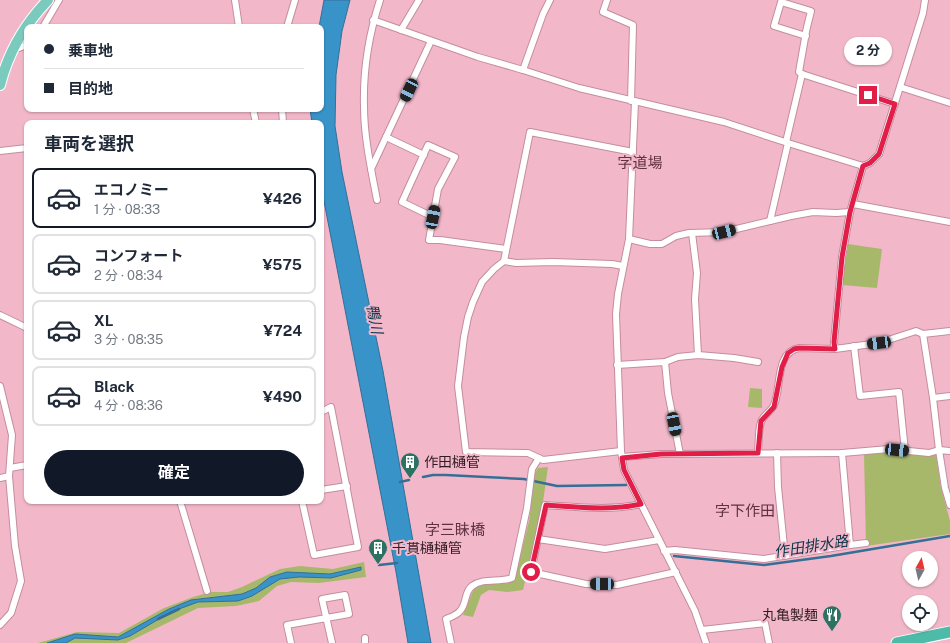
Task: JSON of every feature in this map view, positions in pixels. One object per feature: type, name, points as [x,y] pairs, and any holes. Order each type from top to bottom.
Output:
[{"type":"highway","points":[[897,643],[950,632]]},
{"type":"main road","points":[[28,24],[48,0]]},
{"type":"main road","points":[[1,80],[14,48],[24,29]]},
{"type":"street","points":[[46,24],[59,0]]},
{"type":"street","points":[[235,0],[239,24]]},
{"type":"street","points":[[288,24],[295,0]]},
{"type":"street","points":[[377,200],[367,144],[364,106],[364,77],[367,52],[380,0]]},
{"type":"street","points":[[401,30],[419,0]]},
{"type":"street","points":[[523,70],[543,14],[550,0]]},
{"type":"street","points":[[607,0],[603,12],[633,25],[633,152],[629,239],[618,294],[616,314],[621,454],[624,470],[695,611],[706,643]]},
{"type":"street","points":[[374,20],[478,57],[578,88],[724,122],[863,166],[870,163],[879,154],[923,13],[925,0]]},
{"type":"street","points":[[806,36],[774,26],[780,2],[811,11],[799,72],[895,104]]},
{"type":"street","points":[[371,169],[432,41]]},
{"type":"street","points":[[14,48],[24,46]]},
{"type":"street","points":[[770,221],[802,74]]},
{"type":"street","points":[[900,87],[950,104]]},
{"type":"street","points":[[633,152],[530,132],[504,261],[482,282],[473,302],[465,330],[458,386],[466,452],[528,453],[544,460],[621,454],[842,453],[889,449],[929,453],[939,450],[950,451]]},
{"type":"street","points":[[386,137],[424,154]]},
{"type":"street","points":[[433,217],[402,202],[428,145],[455,157],[438,189],[429,240],[440,240],[506,249]]},
{"type":"street","points":[[0,151],[24,148]]},
{"type":"street","points":[[835,349],[834,342],[842,257],[850,212],[863,166]]},
{"type":"street","points":[[853,204],[950,222]]},
{"type":"street","points":[[629,239],[650,244],[662,244],[676,236],[692,233],[724,232],[813,212],[850,212]]},
{"type":"street","points":[[692,233],[698,273],[695,299],[698,355]]},
{"type":"street","points":[[504,261],[516,263],[552,262],[612,264],[624,266]]},
{"type":"street","points":[[0,315],[24,327]]},
{"type":"street","points":[[758,453],[761,421],[774,407],[782,367],[788,353],[794,349],[835,349],[879,343],[916,331],[923,334],[950,331]]},
{"type":"street","points":[[923,334],[939,450],[945,488],[950,506]]},
{"type":"street","points":[[854,346],[860,396],[899,392],[905,451]]},
{"type":"street","points":[[617,365],[665,362],[678,357],[698,355],[758,362]]},
{"type":"street","points":[[665,362],[668,393],[680,454]]},
{"type":"street","points":[[0,386],[12,435],[10,468],[8,476],[15,546],[21,581],[11,613],[0,625]]},
{"type":"street","points":[[933,398],[950,396]]},
{"type":"street","points":[[303,504],[314,555],[358,547],[332,408],[324,411]]},
{"type":"street","points":[[778,453],[778,487],[785,556]]},
{"type":"street","points":[[842,453],[850,545]]},
{"type":"street","points":[[451,643],[446,618],[454,616],[461,611],[468,590],[481,582],[490,580],[504,581],[512,578],[527,508],[532,469],[539,458]]},
{"type":"street","points":[[10,468],[24,466]]},
{"type":"street","points":[[0,478],[8,476]]},
{"type":"street","points":[[324,490],[347,486]]},
{"type":"street","points":[[181,504],[207,591]]},
{"type":"street","points":[[641,504],[627,507],[595,508],[546,505],[531,572],[586,584],[617,585],[676,572]]},
{"type":"street","points":[[538,538],[605,549],[659,540]]},
{"type":"street","points":[[664,551],[675,550],[764,559],[866,543]]},
{"type":"street","points":[[291,643],[287,625],[326,617],[349,614],[345,595],[322,599],[326,617],[332,643]]},
{"type":"street","points":[[702,630],[766,623],[769,643]]},
{"type":"green space","points":[[848,244],[882,249],[877,288],[842,285]]},
{"type":"green space","points":[[750,388],[762,389],[762,408],[748,407]]},
{"type":"green space","points":[[889,453],[928,456],[936,455],[941,488],[950,521],[950,534],[866,546],[864,454]]},
{"type":"green space","points":[[548,467],[543,502],[523,590],[507,592],[489,590],[481,595],[473,617],[463,615],[473,591],[478,585],[510,582],[515,578],[529,521],[535,473],[538,468]]},
{"type":"green space","points":[[364,562],[366,577],[319,583],[291,582],[277,586],[259,601],[236,606],[198,608],[126,643],[38,643],[77,632],[119,633],[164,608],[211,592],[228,592],[280,569],[300,566],[333,569]]},
{"type":"water","points":[[324,0],[350,0],[342,31],[336,75],[335,126],[342,172],[383,371],[431,643],[408,643],[396,572],[324,201],[324,120],[312,120],[310,112],[324,112],[324,24],[320,24]]},
{"type":"water","points":[[361,567],[361,570],[331,578],[299,577],[280,579],[252,596],[238,601],[198,602],[171,612],[130,636],[118,640],[75,638],[66,643],[47,643],[75,634],[118,637],[169,609],[191,600],[242,594],[256,588],[270,577],[287,572],[330,574]]},
{"type":"waterway","name":"作田排水路","points":[[423,477],[446,475],[524,479],[557,486],[626,485]]},
{"type":"waterway","name":"作田排水路","points":[[400,482],[409,480]]},
{"type":"waterway","name":"作田排水路","points":[[674,556],[764,565],[831,556],[950,536]]},
{"type":"waterway","points":[[379,565],[397,563]]},
{"type":"waterway","points":[[158,619],[179,609]]},
{"type":"place","name":"作田樋管","points":[[410,479]]},
{"type":"place","name":"千貫樋樋管","points":[[378,565]]},
{"type":"place","name":"丸亀製麺","points":[[832,632]]},
{"type":"district","name":"字道場","points":[[640,162]]},
{"type":"district","name":"字下作田","points":[[745,510]]},
{"type":"district","name":"字三眛橋","points":[[455,529]]},
{"type":"route","points":[[531,572],[546,505],[595,508],[627,507],[641,504],[624,470],[622,458],[661,454],[758,453],[761,421],[774,407],[782,367],[788,353],[799,348],[835,349],[834,342],[842,257],[850,212],[863,166],[870,163],[879,154],[895,104],[868,95]]},
{"type":"water label","name":"鴨川","points":[[375,319]]}]
